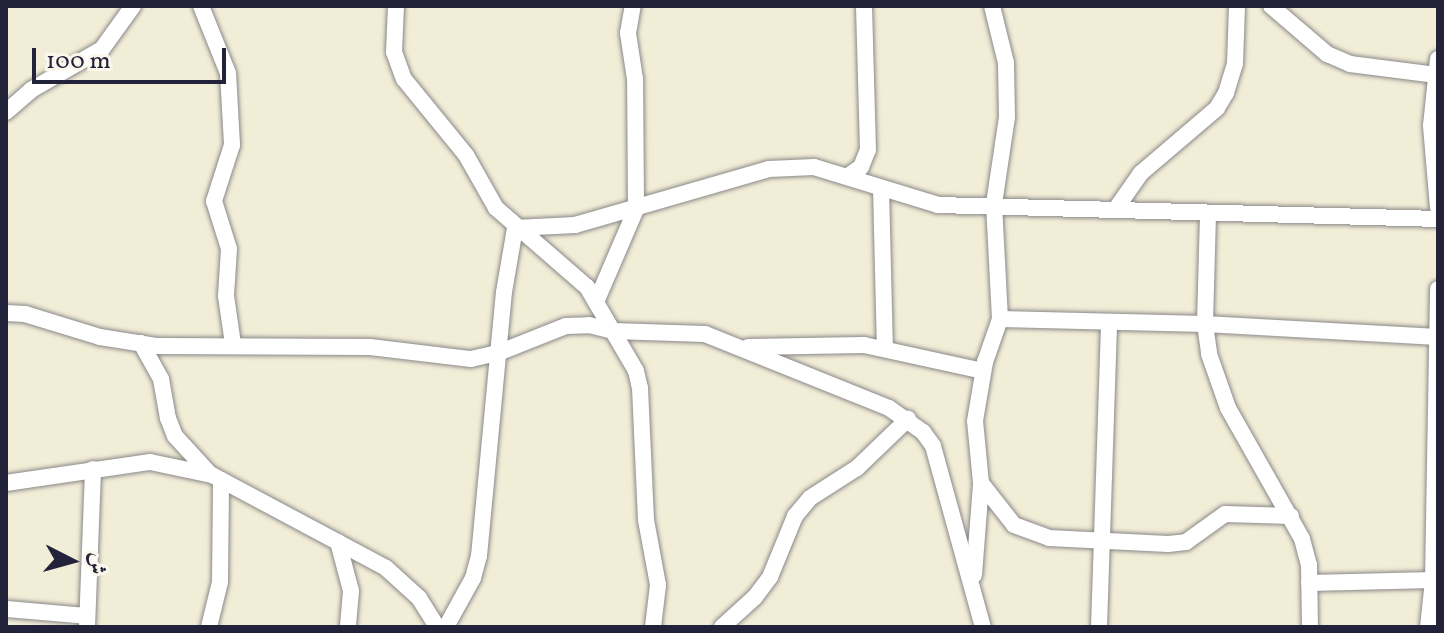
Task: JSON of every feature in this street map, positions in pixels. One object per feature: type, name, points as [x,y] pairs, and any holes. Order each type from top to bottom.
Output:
[{"type":"street","points":[[9,106],[102,49],[133,6]]},
{"type":"street","points":[[201,6],[228,73],[232,145],[214,201],[214,211],[229,249],[226,296],[233,344]]},
{"type":"street","points":[[396,6],[397,67],[472,163],[496,208],[515,228],[571,271],[596,302],[636,371],[640,388],[646,520],[658,585],[653,627]]},
{"type":"street","points":[[596,302],[636,209],[635,79],[628,33],[633,6]]},
{"type":"street","points":[[848,176],[861,167],[868,150],[864,6]]},
{"type":"street","points":[[973,585],[981,483],[975,421],[983,371],[1000,319],[994,204],[1007,93],[1006,63],[992,6]]},
{"type":"street","points":[[1115,210],[1141,173],[1217,108],[1226,93],[1235,64],[1237,6]]},
{"type":"street","points":[[1271,6],[1327,54],[1350,64],[1437,67],[1431,126],[1438,208]]},
{"type":"street","points":[[515,228],[575,225],[769,169],[814,167],[938,205],[994,204],[1208,215],[1438,219]]},
{"type":"street","points":[[881,188],[885,348]]},
{"type":"street","points":[[1208,215],[1205,324],[1215,377],[1228,408],[1302,539],[1309,583],[1310,627]]},
{"type":"street","points":[[446,627],[473,578],[479,556],[498,353],[515,228]]},
{"type":"street","points":[[1428,627],[1433,580],[1438,289]]},
{"type":"street","points":[[6,313],[25,314],[100,337],[175,347],[233,344],[390,348],[441,358],[471,359],[498,353],[566,326],[705,334],[908,419],[933,446],[983,627]]},
{"type":"street","points":[[1000,319],[1205,324],[1436,337]]},
{"type":"street","points":[[1099,627],[1109,322]]},
{"type":"street","points":[[141,343],[161,379],[168,418],[175,436],[217,478],[220,582],[209,627]]},
{"type":"street","points":[[739,347],[837,344],[885,348],[983,371]]},
{"type":"street","points":[[722,627],[755,597],[770,577],[795,516],[810,498],[867,460],[908,419]]},
{"type":"street","points":[[6,483],[150,462],[217,478],[386,568],[405,582],[437,627]]},
{"type":"street","points":[[6,609],[87,621],[93,469]]},
{"type":"street","points":[[981,483],[1005,515],[1031,533],[1049,538],[1186,542],[1225,514],[1291,516]]},
{"type":"street","points":[[338,542],[351,591],[348,627]]},
{"type":"street","points":[[1309,583],[1433,580]]}]
